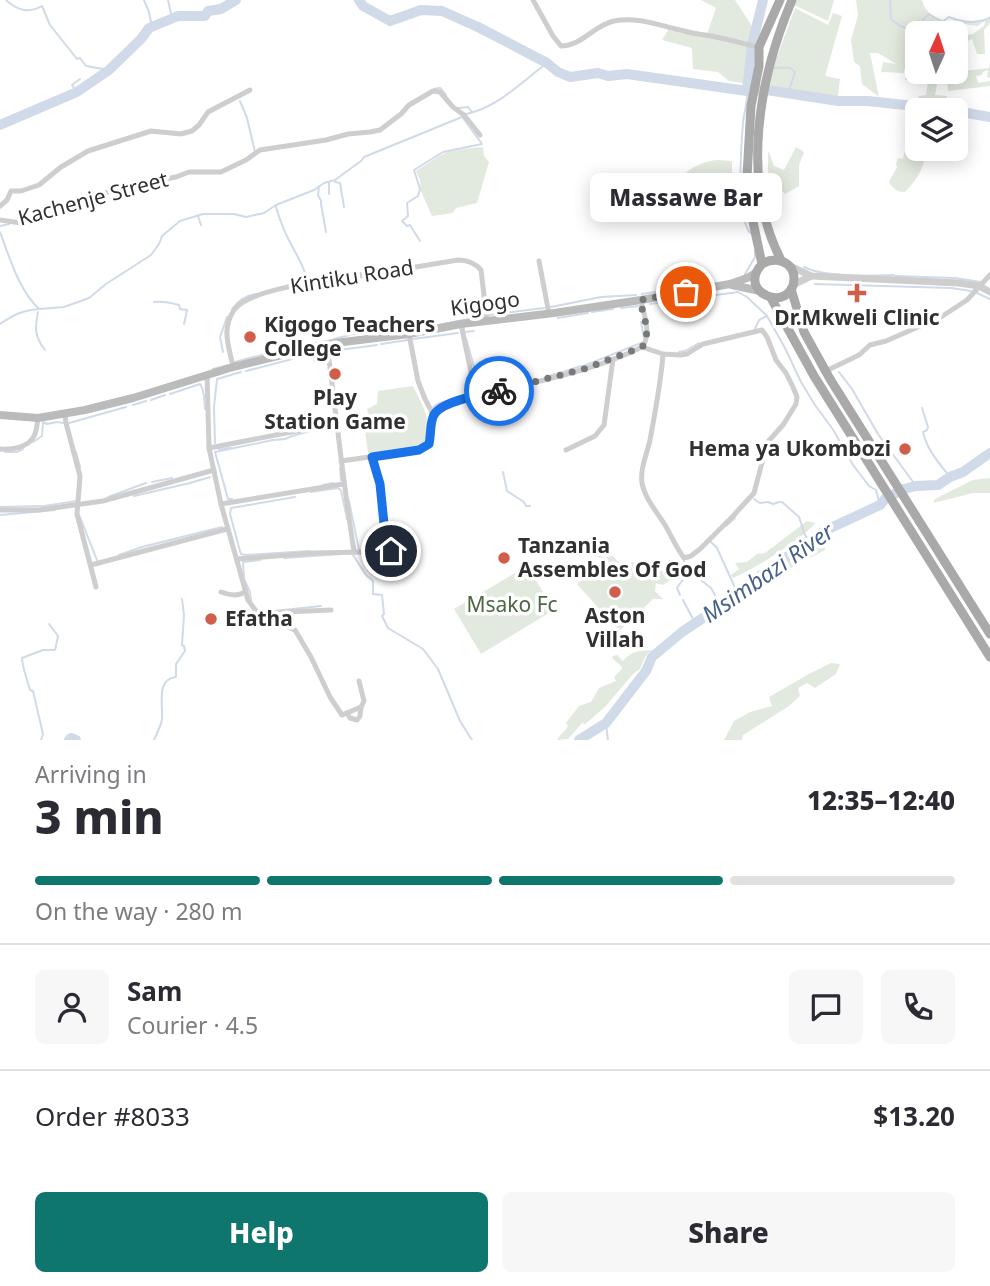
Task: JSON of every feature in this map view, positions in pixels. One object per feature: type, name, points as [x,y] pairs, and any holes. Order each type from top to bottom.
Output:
[{"type":"main road","points":[[762,264],[747,176],[752,97],[759,47],[780,0]]},
{"type":"main road","points":[[792,0],[766,82],[758,127],[760,186],[771,241],[793,274],[792,287],[804,332],[825,371],[990,634]]},
{"type":"main road","points":[[760,292],[755,279],[762,264],[771,260],[784,263]]},
{"type":"main road","points":[[730,284],[756,273]]},
{"type":"main road","points":[[730,284],[760,292],[771,298],[785,295],[792,287]]},
{"type":"main road","name":"Kigogo","points":[[0,415],[38,418],[65,414],[134,398],[233,367],[327,344],[549,314],[730,284]]},
{"type":"main road","points":[[771,298],[814,376],[990,657]]},
{"type":"street","points":[[533,0],[561,46],[580,41],[607,23],[628,20],[653,22],[684,32],[759,47]]},
{"type":"street","points":[[0,206],[11,191],[39,185],[61,167],[88,151],[151,131],[186,133],[199,125],[212,110],[250,90]]},
{"type":"street","name":"Kachenje Street","points":[[0,220],[21,223],[125,187],[189,172],[221,172],[260,150],[380,130],[409,105],[433,91],[440,92],[481,135]]},
{"type":"street","name":"Kintiku Road","points":[[233,367],[226,331],[228,320],[235,308],[265,293],[294,287],[465,260],[481,270],[487,321]]},
{"type":"street","points":[[539,261],[549,314]]},
{"type":"street","points":[[784,263],[811,276],[906,279],[979,286],[990,292]]},
{"type":"street","points":[[825,371],[859,355],[870,345],[886,341],[941,317],[967,300],[990,275]]},
{"type":"street","points":[[792,287],[811,276]]},
{"type":"street","points":[[433,414],[441,407],[544,380],[613,359],[642,347],[647,337],[640,300]]},
{"type":"street","points":[[461,324],[476,396]]},
{"type":"street","points":[[642,347],[663,354],[687,354],[704,344],[762,330],[797,397],[796,404],[783,425],[765,445],[754,493],[707,543],[691,556],[683,558],[648,498],[642,475],[663,354]]},
{"type":"street","points":[[341,461],[419,450],[429,444],[433,414],[418,381],[409,334]]},
{"type":"street","points":[[327,344],[343,484],[354,551]]},
{"type":"street","points":[[566,450],[595,436],[604,425],[613,359]]},
{"type":"street","points":[[207,375],[209,448],[227,529],[251,606],[262,616],[295,630],[342,715],[361,706]]},
{"type":"street","points":[[65,414],[80,476],[77,517],[96,587]]},
{"type":"street","points":[[0,449],[15,448],[29,441],[34,436],[38,418]]},
{"type":"street","points":[[209,448],[338,423]]},
{"type":"street","points":[[372,457],[380,484],[384,524],[391,551]]},
{"type":"street","points":[[0,510],[39,510],[103,500],[214,470]]},
{"type":"street","points":[[221,504],[343,484]]},
{"type":"street","points":[[91,565],[227,529]]},
{"type":"street","points":[[237,559],[354,551],[414,551]]},
{"type":"street","points":[[221,592],[234,595],[246,592]]},
{"type":"street","points":[[262,616],[331,610]]},
{"type":"street","points":[[347,713],[350,719],[357,720],[360,716],[364,698],[359,681]]},
{"type":"green space","points":[[701,0],[735,0],[753,28],[753,65],[743,83],[729,81],[718,72],[693,69],[692,48],[662,40],[670,27],[707,34],[716,8]]},
{"type":"green space","points":[[797,0],[834,0],[828,21],[794,5]]},
{"type":"green space","points":[[856,0],[922,0],[931,14],[948,21],[905,21],[904,73],[881,72],[883,62],[896,64],[878,53],[870,53],[879,97],[862,84],[860,66],[854,62],[851,40],[858,15]]},
{"type":"green space","points":[[795,8],[828,25],[833,13],[842,16],[825,76],[840,79],[838,97],[765,89]]},
{"type":"green space","points":[[990,16],[990,23],[984,30],[985,54],[977,54],[972,39],[968,41],[968,35],[984,26],[985,21],[977,26],[968,25],[968,22]]},
{"type":"green space","points":[[990,62],[990,78],[987,77],[988,70],[976,76],[978,83],[990,81],[990,86],[948,91],[948,84],[968,84],[968,70],[989,68]]},
{"type":"green space","points":[[928,84],[937,84],[935,95],[947,96],[918,98],[926,95]]},
{"type":"green space","points":[[480,147],[489,162],[477,203],[456,208],[453,213],[432,216],[416,171],[449,151]]},
{"type":"green space","points":[[796,147],[804,152],[799,165],[799,186],[785,194],[778,187],[772,193],[768,153],[774,166],[784,170]]},
{"type":"green space","points":[[904,153],[905,161],[923,161],[920,172],[905,192],[894,188],[889,182],[897,167],[898,158],[903,159]]},
{"type":"green space","points":[[718,160],[732,161],[732,178],[724,184],[694,186],[684,174],[700,164]]},
{"type":"green space","points":[[413,386],[427,422],[428,430],[423,445],[368,453],[364,423],[369,420],[367,409],[377,404],[378,391]]},
{"type":"green space","points":[[990,478],[990,493],[973,493],[933,503],[935,499],[973,480]]},
{"type":"green space","points":[[807,521],[816,523],[777,554],[733,578],[731,575],[739,569],[735,563],[747,562],[757,554],[765,553]]},
{"type":"green space","points":[[824,537],[825,550],[762,583],[765,574],[800,542]]},
{"type":"green space","name":"Aston Villah","points":[[592,548],[606,558],[611,554],[630,575],[625,567],[632,571],[627,568],[632,562],[639,564],[634,572],[645,578],[651,565],[675,577],[663,585],[656,583],[655,591],[663,599],[653,599],[619,631],[577,584],[591,572],[593,564],[599,561],[599,557],[592,555]]},
{"type":"green space","name":"Msako Fc","points":[[527,566],[554,610],[481,654],[454,609]]},
{"type":"green space","points":[[653,650],[646,655],[640,669],[604,708],[584,725],[583,722],[568,739],[557,740],[579,706],[591,702],[599,688],[616,681],[614,677],[622,669],[613,656],[617,655],[623,661],[633,653]]},
{"type":"green space","points":[[831,663],[840,664],[836,674],[815,688],[807,683],[798,688],[800,696],[743,735],[742,740],[724,740],[734,721],[750,712],[772,706],[769,697]]},
{"type":"waterway","points":[[6,0],[23,10],[42,6],[50,25],[77,59],[80,58],[86,66],[109,70]]},
{"type":"waterway","points":[[144,0],[152,27]]},
{"type":"waterway","points":[[168,0],[172,18]]},
{"type":"waterway","points":[[0,125],[77,92],[109,70],[149,28],[178,16],[205,16],[208,11],[221,9],[236,0]]},
{"type":"waterway","points":[[359,0],[363,6],[390,21],[421,10],[442,11],[478,27],[570,77],[598,73],[608,76],[627,74],[747,91],[767,90],[838,101],[905,105]]},
{"type":"waterway","points":[[747,91],[752,45],[763,0]]},
{"type":"waterway","points":[[890,0],[891,19],[909,29],[918,25],[929,14],[942,22],[949,17],[970,22],[990,18]]},
{"type":"waterway","points":[[466,114],[499,100],[547,63]]},
{"type":"waterway","points":[[773,68],[787,67],[795,72],[788,93]]},
{"type":"waterway","points":[[77,92],[72,85],[80,79]]},
{"type":"waterway","points":[[434,89],[440,88],[446,95]]},
{"type":"waterway","points":[[747,91],[740,180],[743,211],[750,233]]},
{"type":"waterway","points":[[240,101],[255,152]]},
{"type":"waterway","points":[[459,108],[468,107],[472,112]]},
{"type":"waterway","points":[[968,113],[990,117]]},
{"type":"waterway","points":[[0,232],[16,274],[32,301],[39,309],[64,307],[89,298],[151,255],[162,236],[180,221],[203,214],[234,214],[246,217],[264,213],[276,205],[335,180],[364,157],[462,117]]},
{"type":"waterway","points":[[420,241],[410,225],[407,226],[402,221],[408,216],[407,203],[418,196],[420,189],[414,170],[443,152],[482,144],[463,118]]},
{"type":"waterway","points":[[329,182],[329,194]]},
{"type":"waterway","points":[[335,182],[340,183],[344,207]]},
{"type":"waterway","points":[[319,186],[318,195],[326,232]]},
{"type":"waterway","points":[[276,207],[307,280],[288,285]]},
{"type":"waterway","points":[[198,216],[201,225]]},
{"type":"waterway","points":[[37,221],[49,217]]},
{"type":"waterway","points":[[0,226],[9,224]]},
{"type":"waterway","points":[[745,274],[755,257],[755,251]]},
{"type":"waterway","points":[[804,267],[835,274],[894,275]]},
{"type":"waterway","points":[[360,273],[372,272]]},
{"type":"waterway","points":[[319,279],[344,275]]},
{"type":"waterway","points":[[895,276],[955,278],[981,282]]},
{"type":"waterway","points":[[815,284],[951,288],[971,291]]},
{"type":"waterway","points":[[662,291],[703,285]]},
{"type":"waterway","points":[[642,294],[661,291]]},
{"type":"waterway","points":[[650,304],[738,292],[747,297],[767,316],[801,382],[853,465],[869,486],[876,490],[880,505]]},
{"type":"waterway","points":[[977,293],[990,299]]},
{"type":"waterway","points":[[232,309],[243,299],[256,294]]},
{"type":"waterway","points":[[551,307],[601,297],[636,295]]},
{"type":"waterway","points":[[154,302],[176,304],[180,309],[187,310],[184,324]]},
{"type":"waterway","points":[[621,308],[639,306]]},
{"type":"waterway","points":[[489,315],[544,308]]},
{"type":"waterway","points":[[0,324],[18,314],[39,309]]},
{"type":"waterway","points":[[592,312],[613,309]]},
{"type":"waterway","points":[[38,312],[36,332],[45,350]]},
{"type":"waterway","points":[[558,318],[588,313]]},
{"type":"waterway","points":[[438,325],[484,316]]},
{"type":"waterway","points":[[755,329],[759,320],[767,316]]},
{"type":"waterway","points":[[223,352],[220,337],[227,317]]},
{"type":"waterway","points":[[641,322],[644,338]]},
{"type":"waterway","points":[[334,339],[357,333],[432,326]]},
{"type":"waterway","points":[[465,332],[474,331]]},
{"type":"waterway","points":[[413,339],[458,333]]},
{"type":"waterway","points":[[466,338],[482,392]]},
{"type":"waterway","points":[[381,344],[408,340]]},
{"type":"waterway","points":[[235,362],[315,343]]},
{"type":"waterway","points":[[586,365],[641,343]]},
{"type":"waterway","points":[[679,352],[699,343]]},
{"type":"waterway","points":[[332,351],[377,345]]},
{"type":"waterway","points":[[305,356],[326,352]]},
{"type":"waterway","points":[[246,371],[300,357]]},
{"type":"waterway","points":[[314,361],[326,358]]},
{"type":"waterway","points":[[213,369],[228,365]]},
{"type":"waterway","points":[[560,373],[581,366]]},
{"type":"waterway","points":[[215,443],[214,407],[217,379],[241,372]]},
{"type":"waterway","points":[[839,372],[878,434],[916,486]]},
{"type":"waterway","points":[[546,377],[555,374]]},
{"type":"waterway","points":[[170,394],[200,384],[204,393],[205,409]]},
{"type":"waterway","points":[[151,400],[165,395]]},
{"type":"waterway","points":[[433,407],[451,400]]},
{"type":"waterway","points":[[133,405],[146,401]]},
{"type":"waterway","points":[[69,423],[126,407]]},
{"type":"waterway","points":[[922,408],[928,427],[923,432],[927,445],[950,477]]},
{"type":"waterway","points":[[33,442],[42,436],[43,422],[64,423]]},
{"type":"waterway","points":[[292,436],[318,429]]},
{"type":"waterway","points":[[274,440],[292,436]]},
{"type":"waterway","points":[[232,499],[228,499],[215,452],[273,440]]},
{"type":"waterway","points":[[388,452],[421,446]]},
{"type":"waterway","points":[[219,449],[231,448]]},
{"type":"waterway","points":[[5,452],[23,449]]},
{"type":"waterway","points":[[76,452],[80,467]]},
{"type":"waterway","name":"Msimbazi River","points":[[579,740],[606,723],[646,671],[652,657],[682,632],[822,532],[880,505],[885,499],[904,489],[938,485],[990,453]]},
{"type":"waterway","points":[[340,468],[341,480]]},
{"type":"waterway","points":[[503,472],[507,491],[526,506],[530,506]]},
{"type":"waterway","points":[[134,496],[210,477]]},
{"type":"waterway","points":[[152,482],[172,478]]},
{"type":"waterway","points":[[108,497],[146,483]]},
{"type":"waterway","points":[[323,485],[333,483]]},
{"type":"waterway","points":[[311,492],[338,488],[341,490],[347,519]]},
{"type":"waterway","points":[[295,497],[231,508],[230,514],[240,551],[246,555],[310,551]]},
{"type":"waterway","points":[[754,499],[760,503],[782,502],[799,517],[809,541]]},
{"type":"waterway","points":[[44,506],[77,501]]},
{"type":"waterway","points":[[349,501],[359,550]]},
{"type":"waterway","points":[[0,507],[42,506]]},
{"type":"waterway","points":[[0,515],[55,510]]},
{"type":"waterway","points":[[80,517],[97,560]]},
{"type":"waterway","points":[[726,526],[735,518]]},
{"type":"waterway","points":[[119,555],[222,527]]},
{"type":"waterway","points":[[711,542],[717,548],[737,592]]},
{"type":"waterway","points":[[393,549],[417,546]]},
{"type":"waterway","points":[[284,558],[341,554]]},
{"type":"waterway","points":[[353,555],[373,581],[373,594],[382,595],[382,616],[388,628],[423,649],[438,669],[460,721],[472,740]]},
{"type":"waterway","points":[[251,600],[244,579],[243,562],[260,560]]},
{"type":"waterway","points":[[680,595],[677,588],[686,575],[684,561]]},
{"type":"waterway","points":[[701,580],[711,588],[721,606]]},
{"type":"waterway","points":[[154,740],[162,719],[163,687],[166,682],[176,677],[176,664],[185,651],[182,645],[182,599]]},
{"type":"waterway","points":[[683,600],[695,623]]},
{"type":"waterway","points":[[274,611],[321,606]]},
{"type":"waterway","points":[[41,740],[43,734],[22,658],[43,650],[55,650],[58,636],[49,624]]},
{"type":"waterway","points":[[606,723],[608,740]]},
{"type":"waterway","name":"Msimbazi River","points":[[69,740],[76,740]]},
{"type":"way so far","points":[[499,391],[584,369],[635,351],[645,344],[647,337],[640,300],[686,292]]},
{"type":"place","name":"Massawe Bar","points":[[686,292]]},
{"type":"place","name":"Dr.Mkweli Clinic","points":[[857,293]]},
{"type":"place","name":"Kigogo Teachers College","points":[[250,337]]},
{"type":"place","name":"Play Station Game","points":[[335,374]]},
{"type":"place","name":"Hema ya Ukombozi","points":[[905,449]]},
{"type":"place","name":"Tanzania Assembles Of God","points":[[504,558]]},
{"type":"place","name":"Aston Villah","points":[[615,592]]},
{"type":"place","name":"Efatha","points":[[211,619]]},
{"type":"route","points":[[391,551],[384,524],[380,484],[372,457],[425,447],[429,444],[433,414],[437,410],[462,400],[499,391]]}]
